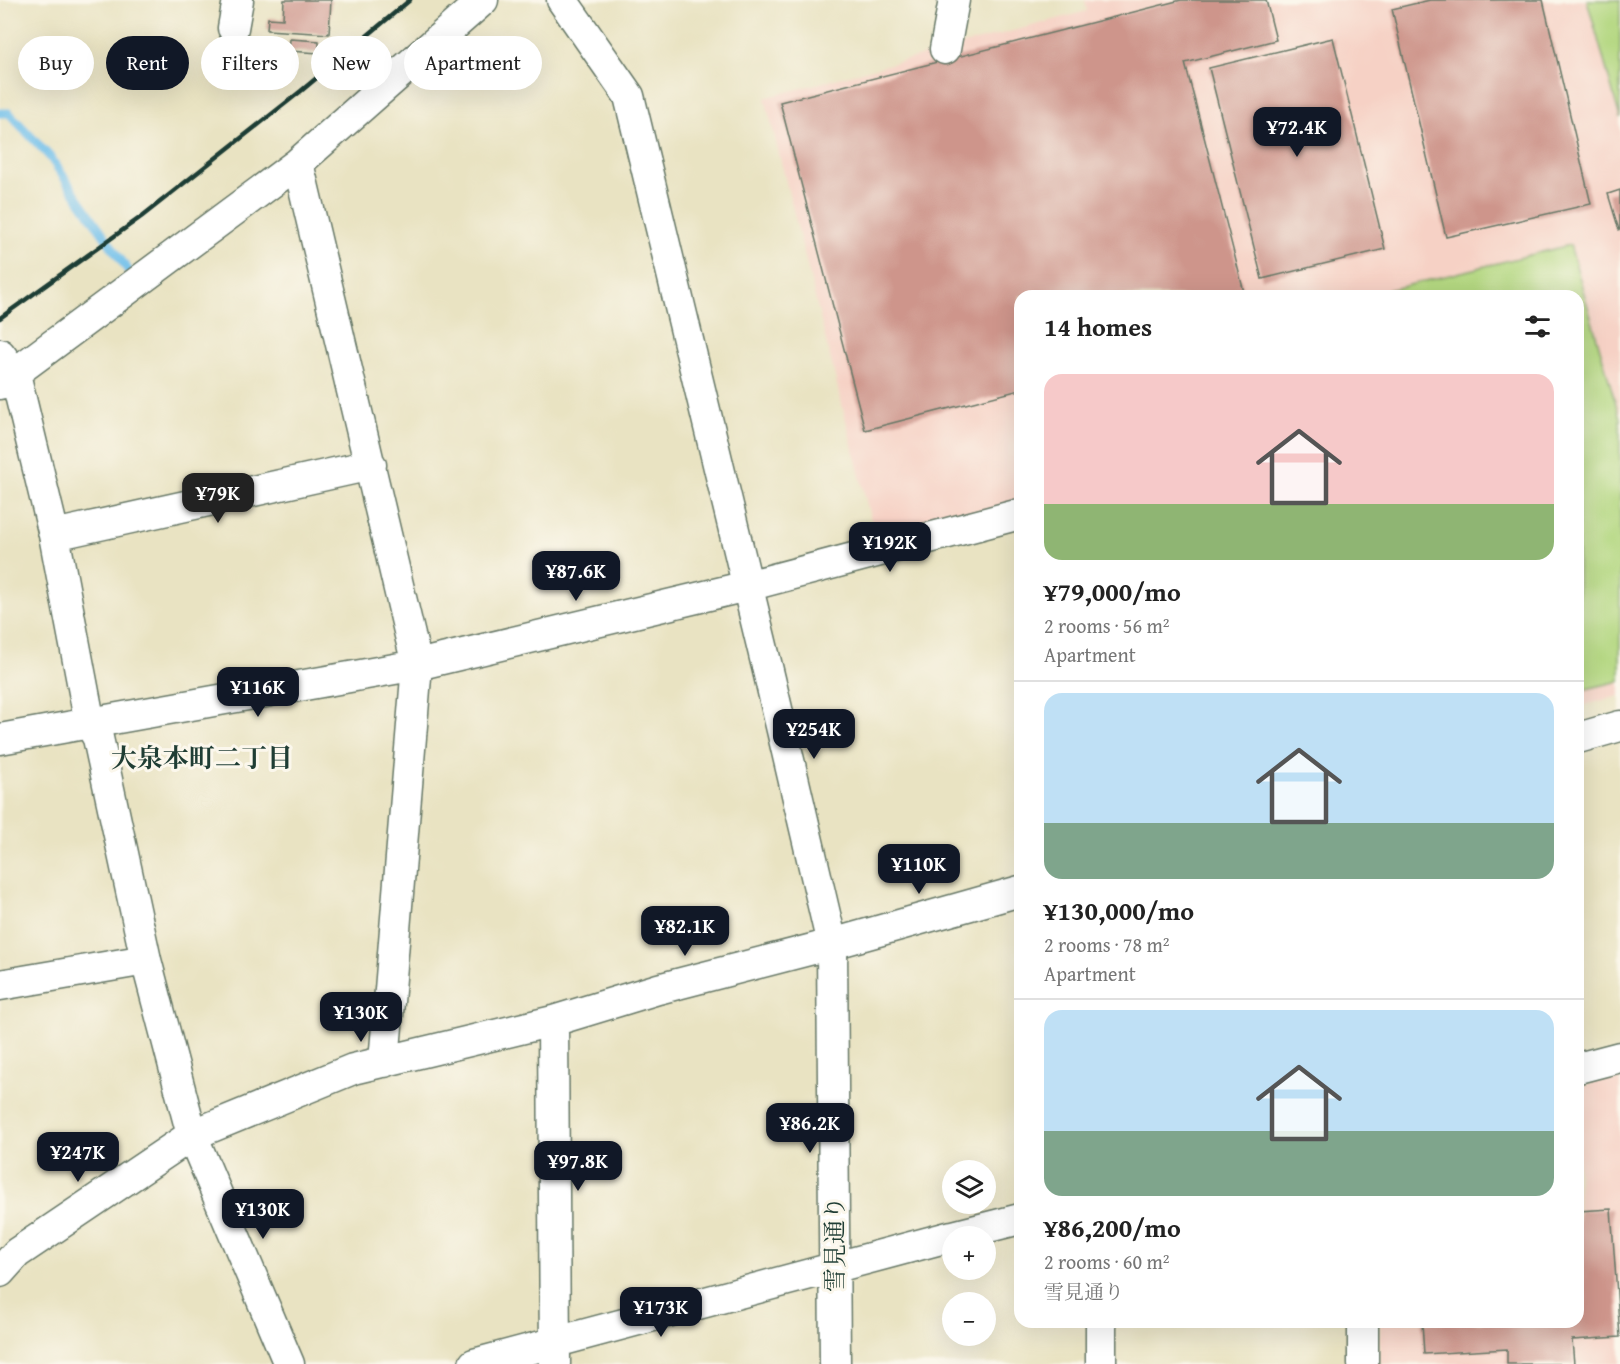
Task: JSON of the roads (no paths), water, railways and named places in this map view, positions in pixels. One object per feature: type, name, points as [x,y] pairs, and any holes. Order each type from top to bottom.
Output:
[{"type":"street","points":[[289,1364],[192,1135],[146,960],[98,738],[90,724],[54,535],[5,371],[298,163],[483,0]]},
{"type":"street","name":"雪見通り","points":[[562,0],[629,96],[832,944],[835,1364]]},
{"type":"street","points":[[945,49],[954,0]]},
{"type":"street","points":[[298,163],[417,665],[384,1062]]},
{"type":"street","points":[[54,535],[371,465]]},
{"type":"street","points":[[0,739],[417,665],[747,586],[1014,516]]},
{"type":"street","points":[[1584,736],[1620,726]]},
{"type":"street","points":[[0,1272],[17,1253],[192,1135],[353,1069],[553,1021],[658,988],[832,944],[1014,893]]},
{"type":"street","points":[[0,985],[146,960]]},
{"type":"street","points":[[553,1021],[555,1353]]},
{"type":"street","points":[[1584,1066],[1620,1057]]},
{"type":"street","points":[[992,1226],[1014,1221]]},
{"type":"street","points":[[474,1364],[555,1353],[836,1266],[942,1239]]},
{"type":"street","points":[[1101,1328],[1101,1364]]},
{"type":"street","points":[[1363,1328],[1363,1364]]},
{"type":"waterway","points":[[0,113],[9,113],[50,157],[130,273]]},
{"type":"railway","points":[[0,318],[141,217],[301,91],[410,0]]},
{"type":"district","name":"大泉本町二丁目","points":[[202,758]]}]
